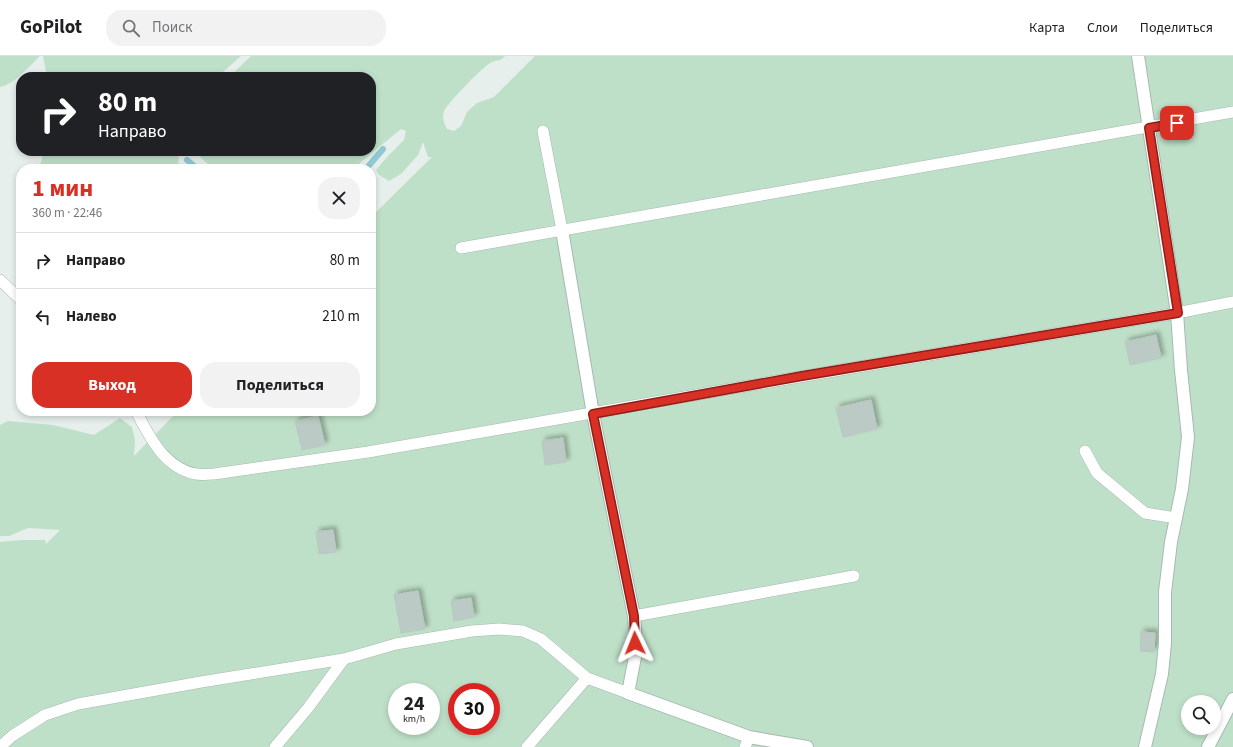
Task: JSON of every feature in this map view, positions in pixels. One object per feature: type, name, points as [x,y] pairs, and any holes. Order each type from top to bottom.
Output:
[{"type":"street","points":[[1138,56],[1178,313],[1181,370],[1188,437],[1182,489],[1171,542],[1164,592],[1165,642],[1162,674],[1145,747]]},
{"type":"street","points":[[562,230],[593,414],[634,616],[635,657],[628,693],[747,742],[808,747]]},
{"type":"street","points":[[1208,747],[1233,699]]},
{"type":"lane","points":[[461,248],[1233,112]]},
{"type":"lane","points":[[543,131],[562,230]]},
{"type":"lane","points":[[0,280],[16,295]]},
{"type":"lane","points":[[139,416],[152,440],[168,459],[183,470],[196,474],[214,474],[368,452],[1178,313],[1233,302]]},
{"type":"lane","points":[[1085,451],[1097,473],[1145,513],[1176,518]]},
{"type":"lane","points":[[634,616],[854,576]]},
{"type":"lane","points":[[0,747],[12,736],[45,715],[78,704],[344,659],[396,644],[472,631],[499,629],[523,631],[540,639],[587,678],[628,693]]},
{"type":"lane","points":[[275,747],[308,708],[344,659]]},
{"type":"lane","points":[[527,747],[587,678]]},
{"type":"green space","points":[[0,56],[40,56],[25,72],[16,72],[16,79],[5,86],[0,87]]},
{"type":"green space","points":[[43,56],[241,56],[223,72],[46,72]]},
{"type":"green space","points":[[251,56],[505,56],[500,60],[492,62],[481,70],[446,107],[443,114],[444,123],[447,129],[454,131],[461,126],[467,112],[477,103],[494,97],[535,56],[1233,56],[1233,747],[0,747],[0,542],[45,540],[46,544],[60,530],[28,528],[9,536],[0,536],[0,425],[8,421],[53,425],[94,435],[120,418],[132,427],[135,440],[134,456],[173,416],[376,416],[376,212],[432,157],[428,157],[423,142],[418,155],[401,174],[389,181],[379,175],[376,170],[404,140],[406,131],[401,129],[376,150],[376,72],[234,72]]},
{"type":"green space","points":[[43,156],[179,156],[178,164],[40,164]]},
{"type":"green space","points":[[200,156],[368,156],[359,164],[207,164]]},
{"type":"building","points":[[1156,335],[1161,358],[1130,365],[1125,342]]},
{"type":"building","points":[[871,400],[877,429],[843,437],[836,408]]},
{"type":"building","points":[[318,416],[325,445],[302,450],[295,421]]},
{"type":"building","points":[[563,438],[566,462],[545,465],[542,441]]},
{"type":"building","points":[[333,530],[336,552],[319,554],[316,532]]},
{"type":"building","points":[[418,591],[425,629],[401,633],[394,595]]},
{"type":"building","points":[[471,598],[474,617],[454,621],[451,601]]},
{"type":"building","points":[[1141,632],[1155,633],[1154,652],[1140,651]]},
{"type":"waterway","points":[[370,164],[383,149]]},
{"type":"waterway","points":[[187,160],[192,164]]},
{"type":"route","points":[[635,643],[634,616],[593,414],[802,376],[1178,313],[1149,128],[1177,123]]}]
